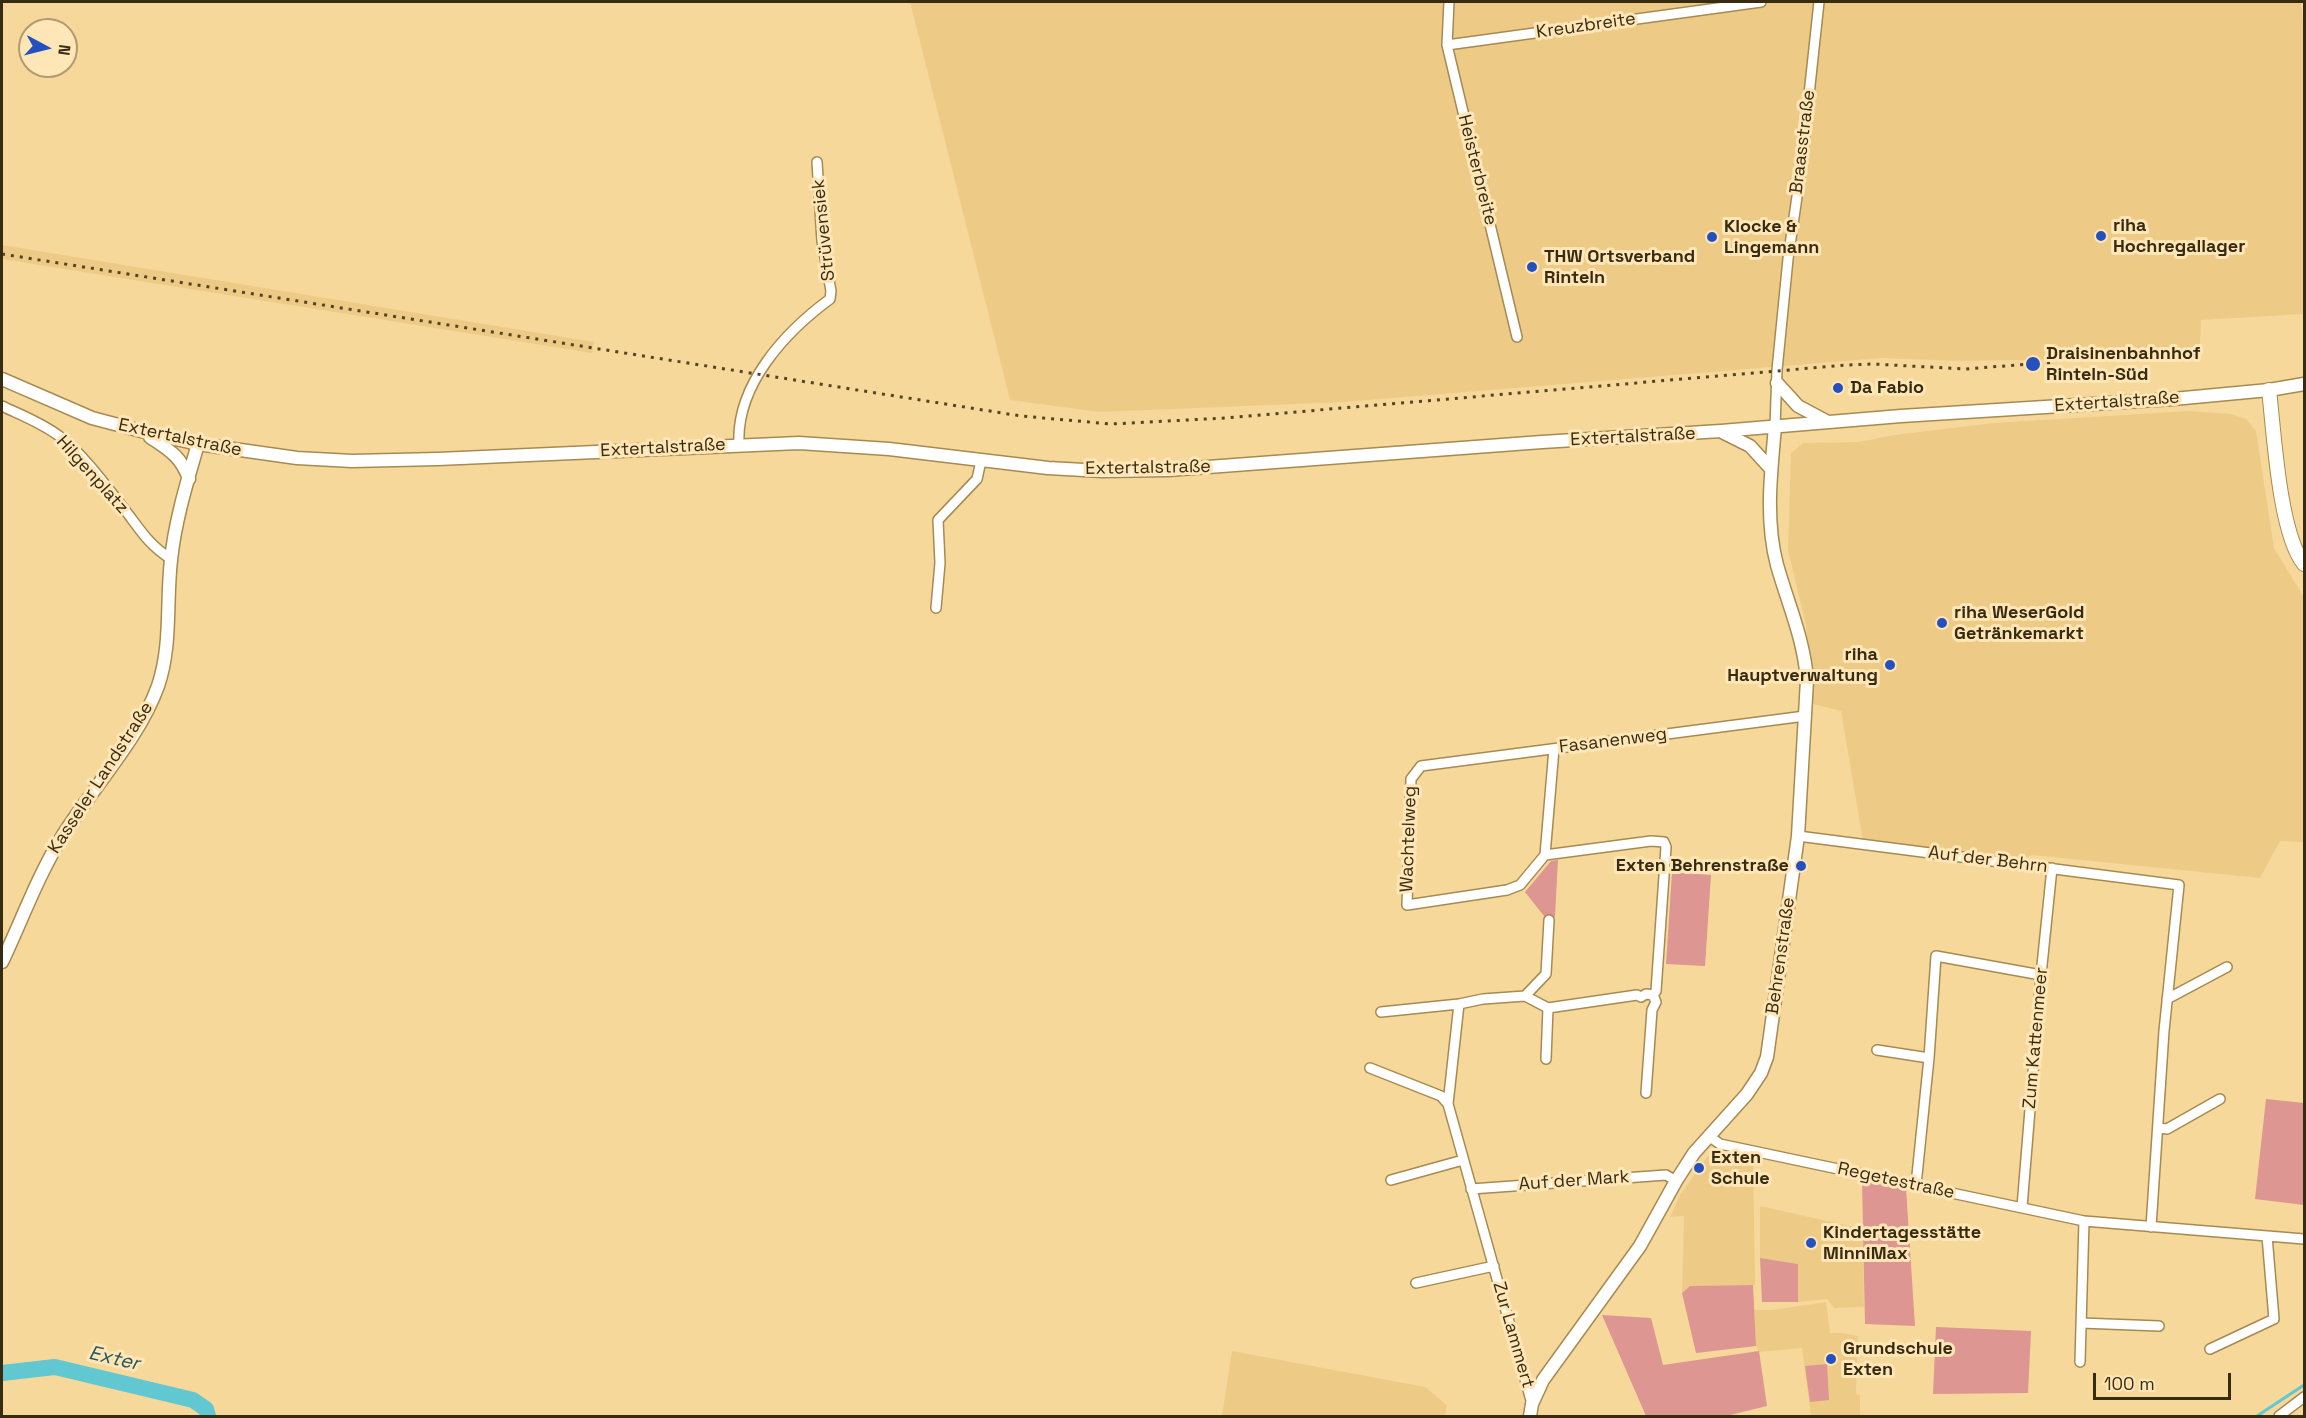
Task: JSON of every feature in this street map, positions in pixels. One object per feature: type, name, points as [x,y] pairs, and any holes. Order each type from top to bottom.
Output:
[{"type":"main road","name":"Extertalstraße","points":[[2,379],[92,418],[198,444],[297,458],[395,461],[799,443],[857,446],[1091,471],[1168,470],[1542,442],[1721,432],[1829,422],[2173,399],[2269,390],[2304,384]]},
{"type":"main road","points":[[1777,383],[1798,406],[1829,422]]},
{"type":"main road","points":[[2269,390],[2287,525],[2297,555],[2304,564]]},
{"type":"main road","name":"Behrenstraße","points":[[1531,1410],[1543,1380],[1640,1246],[1676,1181],[1695,1153],[1747,1094],[1761,1073],[1767,1057],[1798,836],[1807,680],[1805,655],[1777,564],[1772,540],[1770,504],[1774,427]]},
{"type":"main road","points":[[145,432],[175,454],[183,464],[189,479]]},
{"type":"main road","points":[[1721,432],[1749,446],[1771,469]]},
{"type":"main road","name":"Kasseler Landstraße","points":[[2,962],[52,854],[132,736],[154,697],[163,670],[171,559],[198,444]]},
{"type":"street","name":"Heisterbreite","points":[[1449,2],[1447,45],[1517,337]]},
{"type":"street","name":"Kreuzbreite","points":[[1447,45],[1761,2]]},
{"type":"street","name":"Braasstraße","points":[[1774,427],[1788,259],[1801,169],[1819,2]]},
{"type":"street","name":"Strüvensiek","points":[[739,444],[742,412],[758,376],[795,328],[830,299],[831,291],[820,221],[817,162]]},
{"type":"street","name":"Hilgenplatz","points":[[2,406],[33,419],[60,436],[121,505],[153,548],[171,559]]},
{"type":"street","points":[[936,608],[940,563],[938,520],[977,479],[981,461]]},
{"type":"street","name":"Fasanenweg","points":[[1421,766],[1805,717]]},
{"type":"street","points":[[1554,749],[1545,855],[1651,841],[1664,842],[1666,847],[1656,991],[1653,995]]},
{"type":"street","name":"Wachtelweg","points":[[1421,766],[1411,779],[1407,905],[1507,890],[1520,885],[1545,855]]},
{"type":"street","name":"Auf der Behrn","points":[[1798,836],[2179,885],[2167,999]]},
{"type":"street","name":"Zum Kattenmeer","points":[[2022,1208],[2052,868]]},
{"type":"street","points":[[1525,996],[1546,974],[1550,920]]},
{"type":"street","points":[[1916,1185],[1929,1058],[1936,957],[2041,975]]},
{"type":"street","points":[[2151,1227],[2167,999],[2228,967]]},
{"type":"street","points":[[1381,1012],[1525,996],[1548,1008],[1637,995],[1641,997],[1646,994],[1653,995]]},
{"type":"street","points":[[1646,1093],[1652,1010],[1656,1002],[1653,995]]},
{"type":"street","points":[[1448,1104],[1459,1004]]},
{"type":"street","points":[[1546,1059],[1548,1008]]},
{"type":"street","points":[[1877,1050],[1929,1058]]},
{"type":"street","points":[[1370,1068],[1441,1096],[1448,1104]]},
{"type":"street","points":[[2158,1128],[2167,1129],[2220,1099]]},
{"type":"street","name":"Zur Lammert","points":[[1448,1104],[1494,1266],[1531,1410]]},
{"type":"street","name":"Regetestraße","points":[[1710,1137],[1720,1144],[2084,1221],[2304,1239]]},
{"type":"street","points":[[1391,1180],[1463,1160]]},
{"type":"street","name":"Auf der Mark","points":[[1471,1189],[1666,1175],[1676,1181]]},
{"type":"street","points":[[2080,1362],[2084,1221]]},
{"type":"street","points":[[2210,1349],[2274,1319],[2267,1236]]},
{"type":"street","name":"Zur Lammert","points":[[1416,1283],[1494,1266]]},
{"type":"street","points":[[2081,1323],[2159,1326]]},
{"type":"street","points":[[2279,1416],[2304,1397]]},
{"type":"shaded area","points":[[910,2],[2301,2],[2304,29],[2304,314],[2201,320],[2200,347],[2071,359],[1960,361],[1882,358],[1344,402],[1100,412],[1010,400]]},
{"type":"shaded area","points":[[2,245],[594,342],[592,353],[2,259]]},
{"type":"shaded area","points":[[2188,411],[2231,414],[2246,419],[2256,431],[2274,548],[2304,597],[2304,842],[2280,841],[2260,878],[2032,855],[2018,861],[1863,841],[1841,711],[1813,704],[1806,625],[1788,550],[1791,453],[1803,443],[1859,442],[1894,435],[1994,423]]},
{"type":"shaded area","points":[[1558,860],[1555,917],[1544,916],[1525,892],[1551,861]]},
{"type":"shaded area","points":[[1672,872],[1711,875],[1705,966],[1666,964]]},
{"type":"shaded area","points":[[2266,1099],[2304,1103],[2304,1205],[2255,1199]]},
{"type":"shaded area","points":[[1712,1153],[1753,1155],[1755,1285],[1690,1286],[1682,1293],[1684,1216],[1670,1217],[1680,1195],[1707,1157]]},
{"type":"shaded area","points":[[1862,1179],[1906,1188],[1915,1326],[1865,1324]]},
{"type":"shaded area","name":"Kindertagesstätte MinniMax","points":[[1760,1206],[1863,1229],[1864,1307],[1834,1308],[1827,1299],[1798,1302],[1798,1264],[1760,1258]]},
{"type":"shaded area","points":[[1760,1258],[1798,1264],[1798,1302],[1762,1302]]},
{"type":"shaded area","points":[[1753,1285],[1756,1346],[1696,1353],[1682,1293],[1690,1286]]},
{"type":"shaded area","name":"Grundschule Exten","points":[[1826,1302],[1830,1333],[1858,1336],[1856,1394],[1860,1395],[1860,1416],[1811,1416],[1802,1348],[1759,1352],[1756,1346],[1754,1310],[1772,1310]]},
{"type":"shaded area","points":[[1602,1315],[1651,1318],[1663,1365],[1759,1351],[1767,1406],[1726,1416],[1646,1416]]},
{"type":"shaded area","points":[[1936,1327],[2031,1331],[2028,1393],[1933,1394]]},
{"type":"shaded area","points":[[1232,1351],[1425,1387],[1447,1405],[1445,1416],[1222,1416]]},
{"type":"shaded area","points":[[1827,1364],[1829,1400],[1810,1402],[1805,1366]]},
{"type":"waterway","name":"Exter","points":[[2,1373],[55,1367],[193,1400],[206,1409],[208,1416]]},
{"type":"waterway","points":[[2257,1416],[2304,1385]]},
{"type":"railway","points":[[2,254],[1021,416],[1111,424],[1225,418],[1847,365],[1873,364],[1965,369],[2056,362]]},
{"type":"place","name":"riha Hochregallager","points":[[2101,236]]},
{"type":"place","name":"Klocke & Lingemann","points":[[1712,237]]},
{"type":"place","name":"THW Ortsverband Rinteln","points":[[1532,267]]},
{"type":"place","name":"Draisinenbahnhof Rinteln-Süd","points":[[2033,364]]},
{"type":"place","name":"Da Fabio","points":[[1838,388]]},
{"type":"place","name":"riha WeserGold Getränkemarkt","points":[[1942,623]]},
{"type":"place","name":"riha Hauptverwaltung","points":[[1890,665]]},
{"type":"place","name":"Exten Behrenstraße","points":[[1801,866]]},
{"type":"place","name":"Exten Schule","points":[[1699,1168]]},
{"type":"place","name":"Kindertagesstätte MinniMax","points":[[1811,1243]]},
{"type":"place","name":"Grundschule Exten","points":[[1831,1359]]}]
